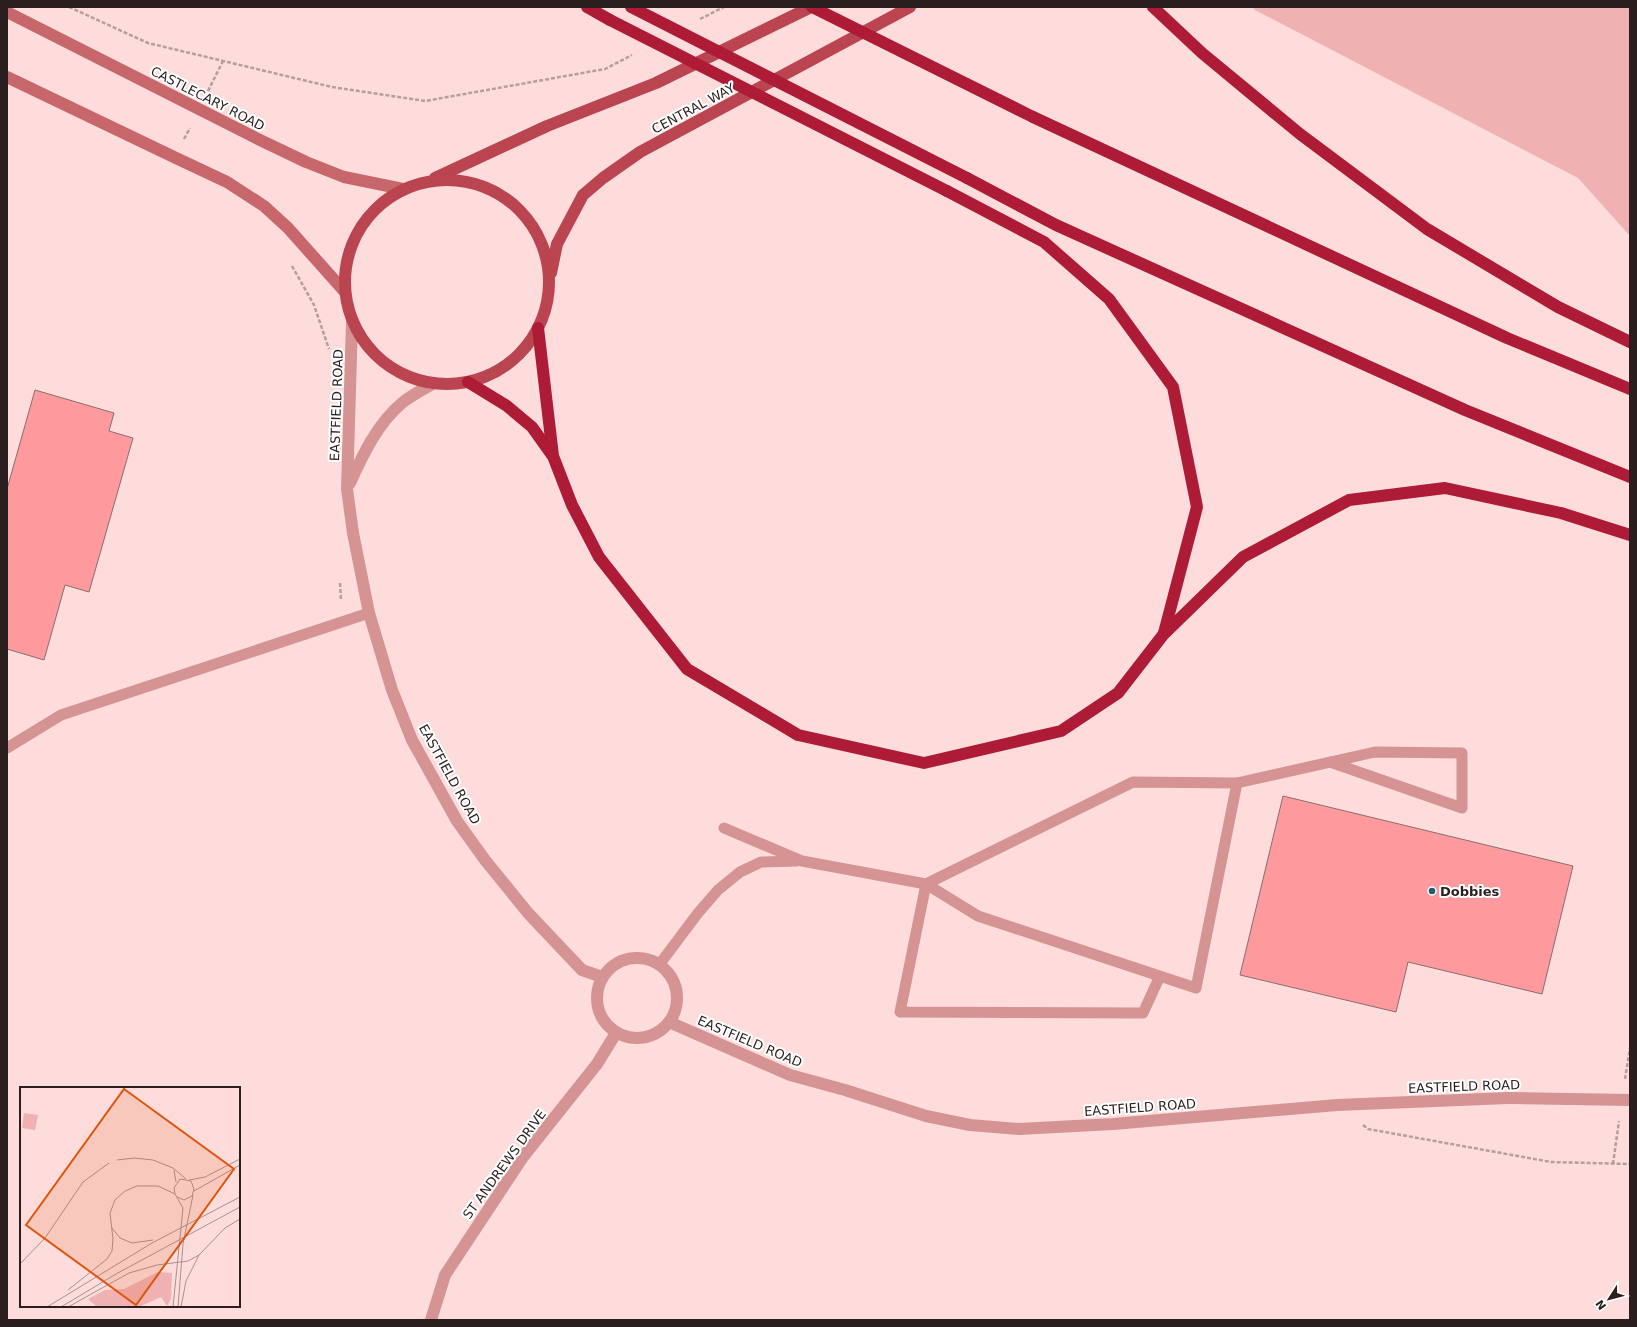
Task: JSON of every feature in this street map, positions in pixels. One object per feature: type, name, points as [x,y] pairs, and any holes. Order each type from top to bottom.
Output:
[{"type":"highway","points":[[588,7],[610,20],[947,191],[1044,242],[1109,299],[1173,387],[1198,506],[1163,635]]},
{"type":"highway","points":[[631,7],[1056,225],[1458,407],[1630,478]]},
{"type":"highway","points":[[811,7],[1033,117],[1508,338],[1630,389]]},
{"type":"highway","points":[[1153,7],[1202,53],[1294,129],[1427,229],[1558,307],[1630,342]]},
{"type":"highway","points":[[538,328],[553,456],[572,505],[599,557],[687,669],[798,735],[924,764],[1061,731],[1118,692],[1163,635],[1243,557],[1349,500],[1445,488],[1561,513],[1630,535]]},
{"type":"highway","points":[[468,382],[507,406],[532,427],[553,456]]},
{"type":"main road","points":[[427,181],[450,179],[480,185],[508,200],[530,223],[544,251],[548,269],[549,287],[545,311],[538,328],[521,353],[496,372],[468,382],[434,383],[408,377],[389,367],[368,347],[352,323],[345,292],[345,274],[348,256],[361,225],[384,201],[403,189],[427,181],[547,126],[656,83],[811,7]]},
{"type":"main road","name":"CENTRAL WAY","points":[[549,287],[557,244],[583,195],[603,178],[640,152],[910,7]]},
{"type":"main road","name":"CASTLECARY ROAD","points":[[7,12],[292,155],[344,178],[403,189]]},
{"type":"main road","points":[[7,77],[227,182],[264,206],[288,228],[345,292]]},
{"type":"street","name":"EASTFIELD ROAD","points":[[352,323],[347,489],[353,532],[369,613],[392,690],[412,740],[457,820],[485,860],[528,913],[582,970],[602,977]]},
{"type":"street","name":"EASTFIELD ROAD","points":[[347,489],[361,458],[388,416],[404,401],[434,383]]},
{"type":"street","points":[[628,959],[647,959],[659,965],[668,974],[675,985],[677,998],[675,1010],[669,1022],[661,1030],[650,1036],[639,1038],[627,1037],[616,1033],[606,1024],[599,1014],[596,1002],[597,989],[602,977],[611,967],[628,959]]},
{"type":"street","name":"EASTFIELD ROAD","points":[[669,1022],[790,1075],[845,1090],[926,1116],[970,1125],[1019,1129],[1128,1123],[1337,1105],[1508,1098],[1630,1100]]},
{"type":"street","name":"ST ANDREWS DRIVE","points":[[431,1320],[444,1275],[523,1157],[597,1064],[616,1033]]},
{"type":"lane","points":[[7,748],[61,714],[369,613]]},
{"type":"lane","points":[[926,884],[1132,782],[1237,783],[1330,762],[1375,752],[1462,753],[1462,808],[1330,762]]},
{"type":"lane","points":[[659,965],[698,913],[718,890],[740,872],[761,862],[802,861],[926,884],[978,916],[1196,988],[1237,783]]},
{"type":"lane","points":[[724,828],[802,861]]},
{"type":"lane","points":[[926,884],[900,1012],[1143,1013],[1160,976]]},
{"type":"path","points":[[69,7],[148,43],[332,87],[425,101],[605,69],[633,54]]},
{"type":"path","points":[[696,22],[724,7]]},
{"type":"path","points":[[176,158],[223,61]]},
{"type":"path","points":[[288,260],[314,305],[330,354]]},
{"type":"path","points":[[339,576],[343,622]]},
{"type":"path","points":[[1337,1105],[1368,1129],[1551,1162],[1630,1164]]},
{"type":"shaded area","points":[[1253,7],[1630,7],[1630,236],[1578,178],[1255,10]]},
{"type":"building","points":[[35,390],[114,413],[109,431],[133,438],[89,592],[65,585],[44,660],[7,649],[7,489]]},
{"type":"building","points":[[1283,796],[1573,866],[1542,994],[1408,962],[1396,1012],[1240,975]]},
{"type":"place","name":"Dobbies","points":[[1432,891]]}]
